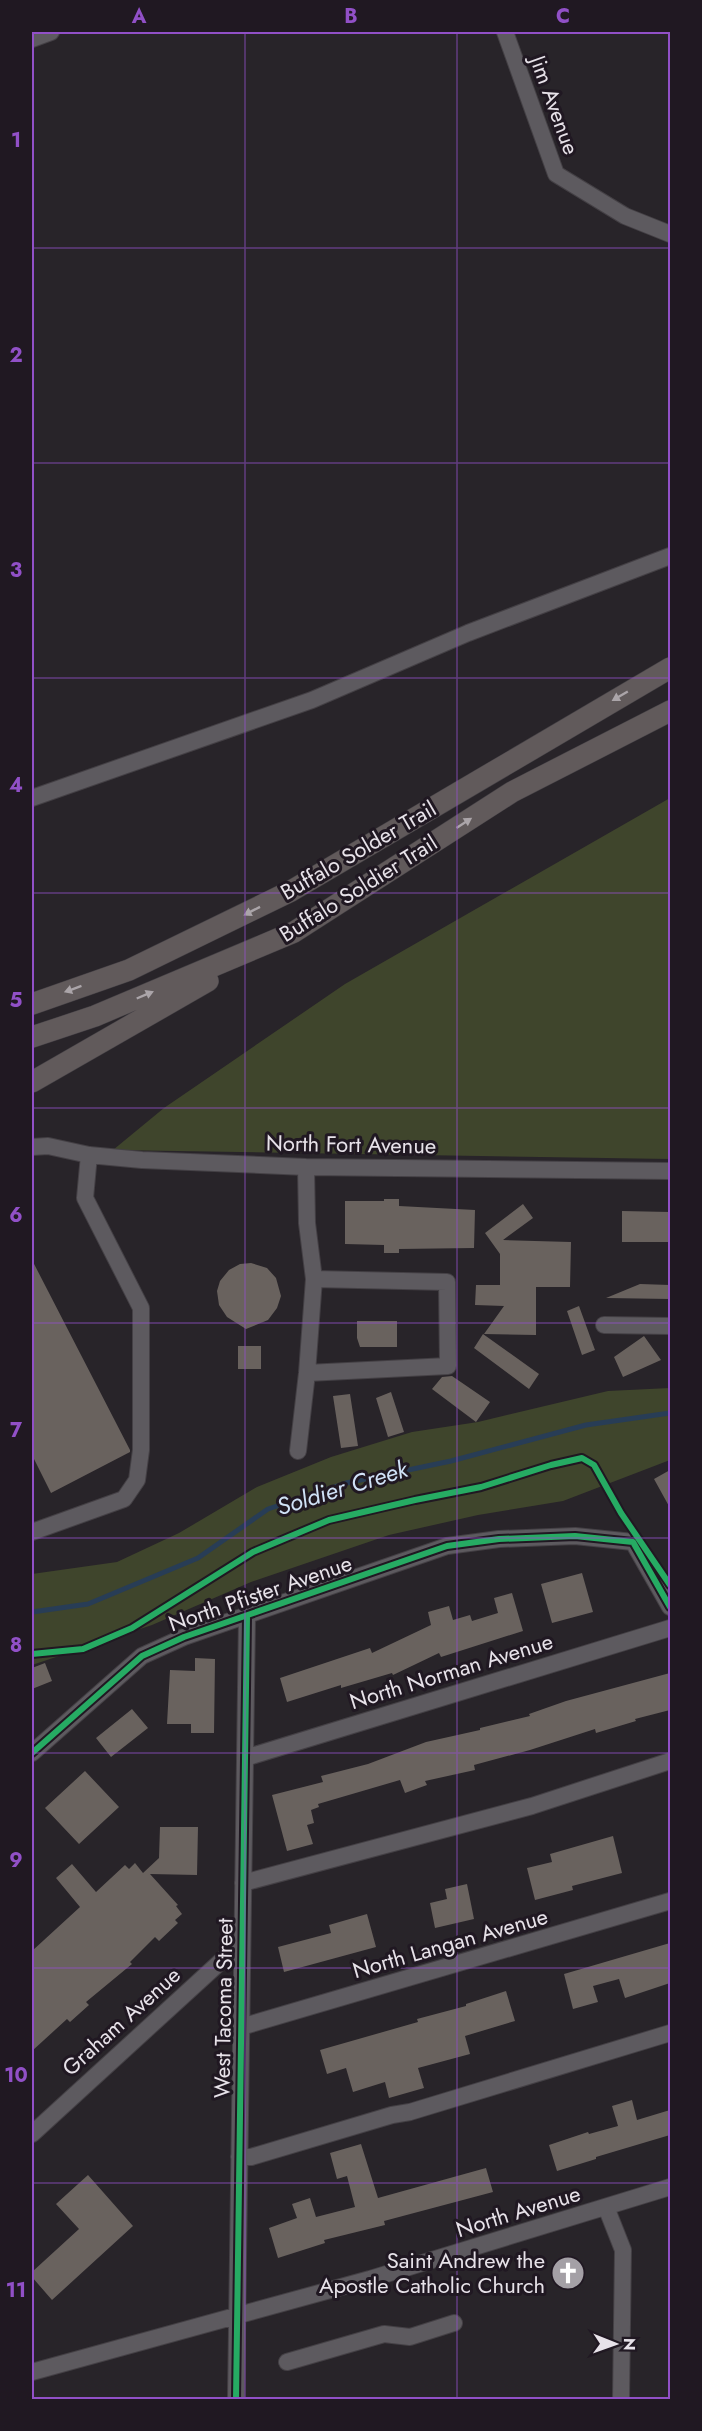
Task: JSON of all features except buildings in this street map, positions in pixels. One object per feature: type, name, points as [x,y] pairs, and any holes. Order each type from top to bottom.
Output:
[{"type":"main road","name":"Buffalo Solder Trail","points":[[32,1004],[129,970],[291,891],[670,668]]},
{"type":"main road","name":"Buffalo Soldier Trail","points":[[32,1037],[95,1016],[294,932],[512,792],[670,711]]},
{"type":"main road","points":[[32,1082],[294,932]]},
{"type":"street","points":[[32,39],[51,32]]},
{"type":"street","name":"Jim Avenue","points":[[505,32],[556,174],[625,216],[670,234]]},
{"type":"street","points":[[32,798],[312,700],[468,633],[670,556]]},
{"type":"street","name":"North Fort Avenue","points":[[32,1148],[48,1146],[89,1155],[306,1167],[670,1171]]},
{"type":"street","points":[[32,1532],[124,1499],[137,1480],[141,1450],[141,1308],[85,1198],[89,1155]]},
{"type":"street","points":[[298,1451],[314,1279],[307,1223],[306,1167]]},
{"type":"street","points":[[307,1373],[448,1366],[447,1282],[314,1279]]},
{"type":"street","points":[[604,1324],[670,1326]]},
{"type":"street","name":"North Pfister Avenue","points":[[32,1753],[142,1656],[184,1637],[447,1546],[499,1539],[575,1536],[633,1542],[670,1607]]},
{"type":"street","name":"West Tacoma Street","points":[[236,2400],[247,1617]]},
{"type":"street","name":"North Norman Avenue","points":[[245,1758],[670,1628]]},
{"type":"street","points":[[243,1883],[532,1806],[670,1761]]},
{"type":"street","name":"North Langan Avenue","points":[[242,2027],[670,1901]]},
{"type":"street","name":"Graham Avenue","points":[[32,2133],[242,1942]]},
{"type":"street","points":[[239,2157],[251,2157],[392,2115],[410,2112],[670,2033]]},
{"type":"street","name":"North Avenue","points":[[32,2372],[442,2258],[670,2187]]},
{"type":"street","points":[[606,2207],[623,2250],[621,2400]]},
{"type":"street","points":[[287,2362],[384,2334],[410,2337],[454,2323]]},
{"type":"green space","points":[[670,798],[670,1159],[113,1150],[164,1108],[345,984]]},
{"type":"green space","points":[[670,1388],[670,1460],[563,1501],[478,1515],[389,1535],[251,1582],[152,1625],[32,1665],[32,1574],[117,1562],[179,1533],[257,1487],[331,1457],[412,1432],[478,1422],[608,1391]]},
{"type":"waterway","name":"Soldier Creek","points":[[32,1612],[88,1604],[198,1558],[268,1509],[346,1483],[451,1461],[586,1425],[670,1413]]},
{"type":"cycle path","points":[[32,1654],[83,1649],[132,1628],[253,1552],[329,1520],[481,1487],[551,1465],[582,1458],[594,1465],[621,1513],[670,1585]]},
{"type":"cycle path","points":[[32,1753],[142,1656],[184,1637],[447,1546],[499,1539],[575,1536],[633,1542],[670,1607]]},
{"type":"cycle path","points":[[236,2400],[247,1617]]},
{"type":"place","name":"Saint Andrew the Apostle Catholic Church","points":[[568,2273]]}]
